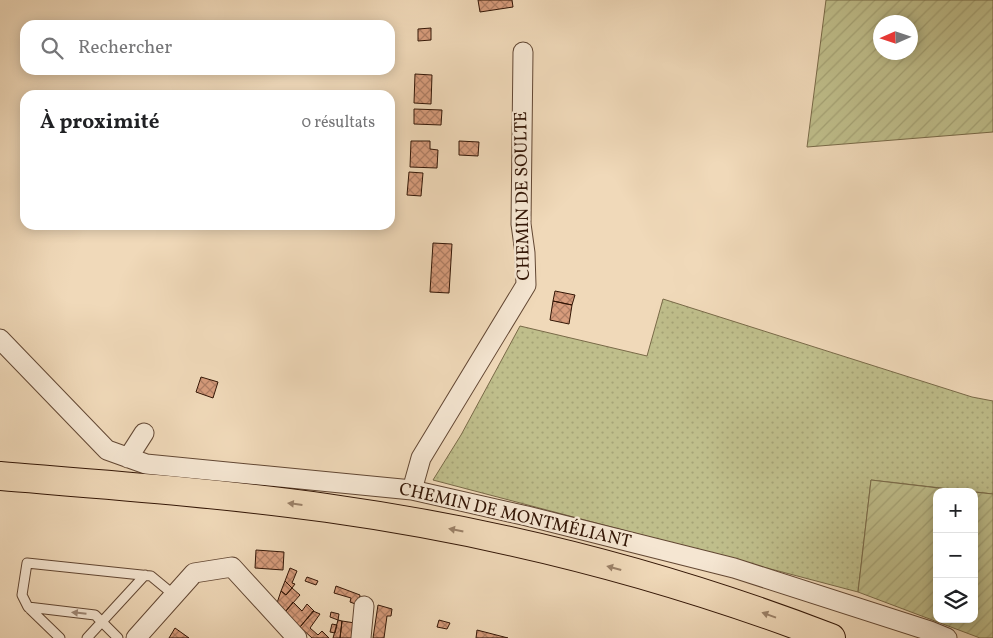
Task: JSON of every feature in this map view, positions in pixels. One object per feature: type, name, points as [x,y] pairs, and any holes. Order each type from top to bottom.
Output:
[{"type":"main road","points":[[0,476],[267,500],[329,508],[452,530],[565,555],[693,590],[831,638]]},
{"type":"main road","points":[[0,495],[273,519],[405,539],[578,577],[669,602],[780,638]]},
{"type":"street","name":"CHEMIN DE SOULTE","points":[[412,490],[421,458],[526,285],[521,224],[523,52]]},
{"type":"street","name":"CHEMIN DE MONTMÉLIANT","points":[[0,338],[107,450],[146,464],[412,490],[527,516],[734,568],[947,638]]},
{"type":"street","points":[[128,458],[144,432]]},
{"type":"street","points":[[136,638],[194,573],[232,567],[297,638]]},
{"type":"street","points":[[361,638],[364,606]]},
{"type":"lane","points":[[60,638],[28,607],[22,596],[27,563],[151,576],[174,596]]},
{"type":"lane","points":[[87,638],[145,575]]},
{"type":"lane","points":[[28,607],[95,615],[118,638]]},
{"type":"shaded area","points":[[826,0],[993,0],[993,132],[807,147]]},
{"type":"shaded area","points":[[663,299],[972,397],[993,401],[993,494],[978,492],[978,488],[941,488],[871,480],[858,592],[433,480],[461,435],[520,326],[647,356]]},
{"type":"shaded area","points":[[871,480],[938,488],[933,488],[933,620],[858,592]]},
{"type":"shaded area","points":[[978,492],[993,494],[993,638],[980,638],[940,623],[978,623]]},
{"type":"building","points":[[478,0],[512,0],[513,7],[480,12]]},
{"type":"building","points":[[431,28],[431,40],[418,41],[418,29]]},
{"type":"building","points":[[415,74],[432,75],[431,104],[414,103]]},
{"type":"building","points":[[414,109],[442,110],[441,125],[414,124]]},
{"type":"building","points":[[411,141],[430,141],[430,149],[438,150],[437,168],[410,167]]},
{"type":"building","points":[[459,141],[479,142],[478,156],[459,155]]},
{"type":"building","points":[[409,172],[423,173],[421,196],[407,195]]},
{"type":"building","points":[[433,243],[452,244],[449,293],[430,292]]},
{"type":"building","points":[[555,291],[575,295],[572,305],[553,301]]},
{"type":"building","points":[[553,301],[572,305],[569,324],[550,320]]},
{"type":"building","points":[[201,377],[218,382],[213,398],[196,392]]},
{"type":"building","points":[[256,550],[284,552],[283,570],[255,568]]},
{"type":"building","points":[[290,568],[297,571],[292,583],[295,584],[292,588],[285,581]]},
{"type":"building","points":[[307,577],[318,581],[316,585],[305,581]]},
{"type":"building","points":[[285,581],[292,588],[286,595],[281,591]]},
{"type":"building","points":[[336,586],[360,595],[358,605],[350,602],[351,598],[334,593]]},
{"type":"building","points":[[292,588],[300,595],[285,612],[277,603],[281,591],[286,595]]},
{"type":"building","points":[[293,602],[302,611],[307,604],[314,611],[300,627],[285,612]]},
{"type":"building","points":[[378,605],[392,609],[391,616],[387,616],[384,638],[373,638]]},
{"type":"building","points":[[313,611],[320,614],[310,628],[318,635],[322,631],[329,638],[312,638],[300,627]]},
{"type":"building","points":[[331,612],[339,614],[338,620],[330,617]]},
{"type":"building","points":[[338,620],[342,621],[340,638],[333,638]]},
{"type":"building","points":[[439,620],[450,623],[447,629],[437,627]]},
{"type":"building","points":[[342,621],[355,623],[352,638],[340,638]]},
{"type":"building","points":[[332,624],[337,625],[335,633],[330,632]]},
{"type":"building","points":[[175,628],[189,638],[169,638]]},
{"type":"building","points":[[477,630],[508,638],[476,638]]}]
